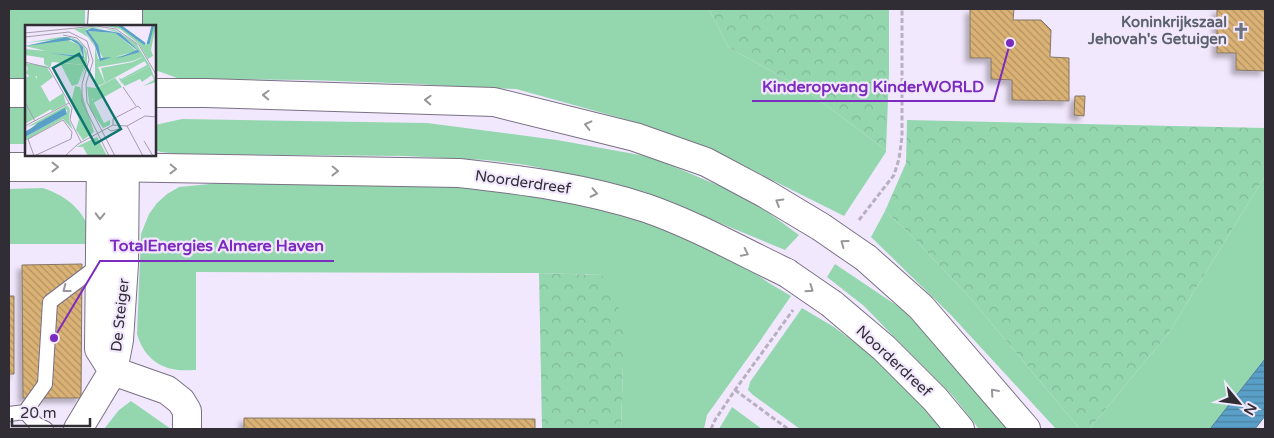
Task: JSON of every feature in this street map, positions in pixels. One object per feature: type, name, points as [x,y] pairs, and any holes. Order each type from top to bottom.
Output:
[{"type":"main road","points":[[102,25],[103,9]]},
{"type":"main road","points":[[128,9],[128,25]]},
{"type":"main road","points":[[9,93],[25,93]]},
{"type":"main road","points":[[156,93],[494,102],[635,137],[706,162],[766,194],[821,227],[866,258],[921,307],[1026,429]]},
{"type":"main road","name":"Noorderdreef","points":[[9,167],[113,161],[459,173],[512,178],[600,194],[646,208],[683,223],[787,273],[832,304],[884,348],[935,399],[960,429]]},
{"type":"main road","name":"De Steiger","points":[[78,429],[113,371],[119,340],[112,264],[113,161]]},
{"type":"main road","name":"De Steiger","points":[[113,371],[166,390],[181,401],[187,411],[187,429]]},
{"type":"lane","points":[[9,414],[25,412],[45,384],[50,302],[112,264]]},
{"type":"lane","points":[[25,412],[36,424],[46,429]]},
{"type":"path","points":[[735,390],[788,429]]},
{"type":"green space","points":[[9,9],[85,9],[85,25],[25,25],[25,79],[9,78]]},
{"type":"green space","points":[[135,9],[709,9],[728,47],[807,91],[886,150],[886,152],[844,216],[712,150],[635,122],[516,89],[309,80],[180,79],[156,70],[156,25],[135,25]]},
{"type":"green space","points":[[709,9],[889,9],[886,150],[807,91],[728,47]]},
{"type":"green space","points":[[9,108],[25,108],[25,144],[9,144]]},
{"type":"green space","points":[[182,119],[427,123],[557,140],[651,157],[734,192],[769,213],[799,235],[785,250],[645,192],[526,165],[486,160],[404,156],[176,154],[161,152],[156,150],[156,125]]},
{"type":"green space","points":[[907,120],[1265,128],[1265,176],[1168,334],[1089,429],[1080,429],[972,300],[905,229],[885,211],[906,163]]},
{"type":"green space","points":[[1265,176],[1265,359],[1210,429],[1089,429],[1168,334]]},
{"type":"green space","points":[[230,182],[483,187],[585,204],[636,218],[686,237],[734,259],[791,296],[707,415],[704,429],[621,429],[623,365],[602,275],[539,273],[196,272],[196,370],[172,369],[154,361],[150,357],[142,347],[137,334],[141,234],[149,214],[167,194],[179,187]]},
{"type":"green space","points":[[43,188],[61,196],[76,208],[87,224],[91,244],[9,244],[9,189]]},
{"type":"green space","points":[[885,211],[905,229],[972,300],[1080,429],[1056,429],[950,314],[871,237]]},
{"type":"green space","points":[[835,264],[899,307],[943,348],[1010,429],[979,429],[953,396],[864,306],[827,277]]},
{"type":"green space","points":[[539,273],[602,275],[623,316],[621,429],[542,429]]},
{"type":"green space","points":[[802,308],[834,327],[891,370],[943,429],[800,429],[753,395],[748,390],[750,382]]},
{"type":"green space","points":[[131,401],[171,429],[104,429],[119,410]]},
{"type":"green space","points":[[732,407],[762,429],[719,429]]},
{"type":"water","points":[[1265,359],[1265,416],[1255,429],[1210,429]]},
{"type":"building","points":[[970,9],[1014,9],[1013,20],[1041,20],[1051,30],[1050,57],[1069,58],[1069,101],[1012,100],[1012,80],[991,79],[991,58],[970,58]]},
{"type":"building","name":"Koninkrijkszaal Jehovah's Getuigen","points":[[1217,9],[1265,9],[1265,71],[1236,70],[1236,53],[1217,53]]},
{"type":"building","points":[[1075,96],[1085,96],[1084,116],[1074,115]]},
{"type":"building","points":[[82,264],[81,398],[23,398],[22,265]]},
{"type":"building","points":[[9,296],[14,296],[14,374],[9,374]]},
{"type":"building","points":[[244,418],[535,419],[535,429],[244,429]]},
{"type":"place","name":"Koninkrijkszaal Jehovah's Getuigen","points":[[1241,31]]},
{"type":"place","name":"Kinderopvang KinderWORLD","points":[[1010,43]]},
{"type":"place","name":"TotalEnergies Almere Haven","points":[[54,338]]}]
